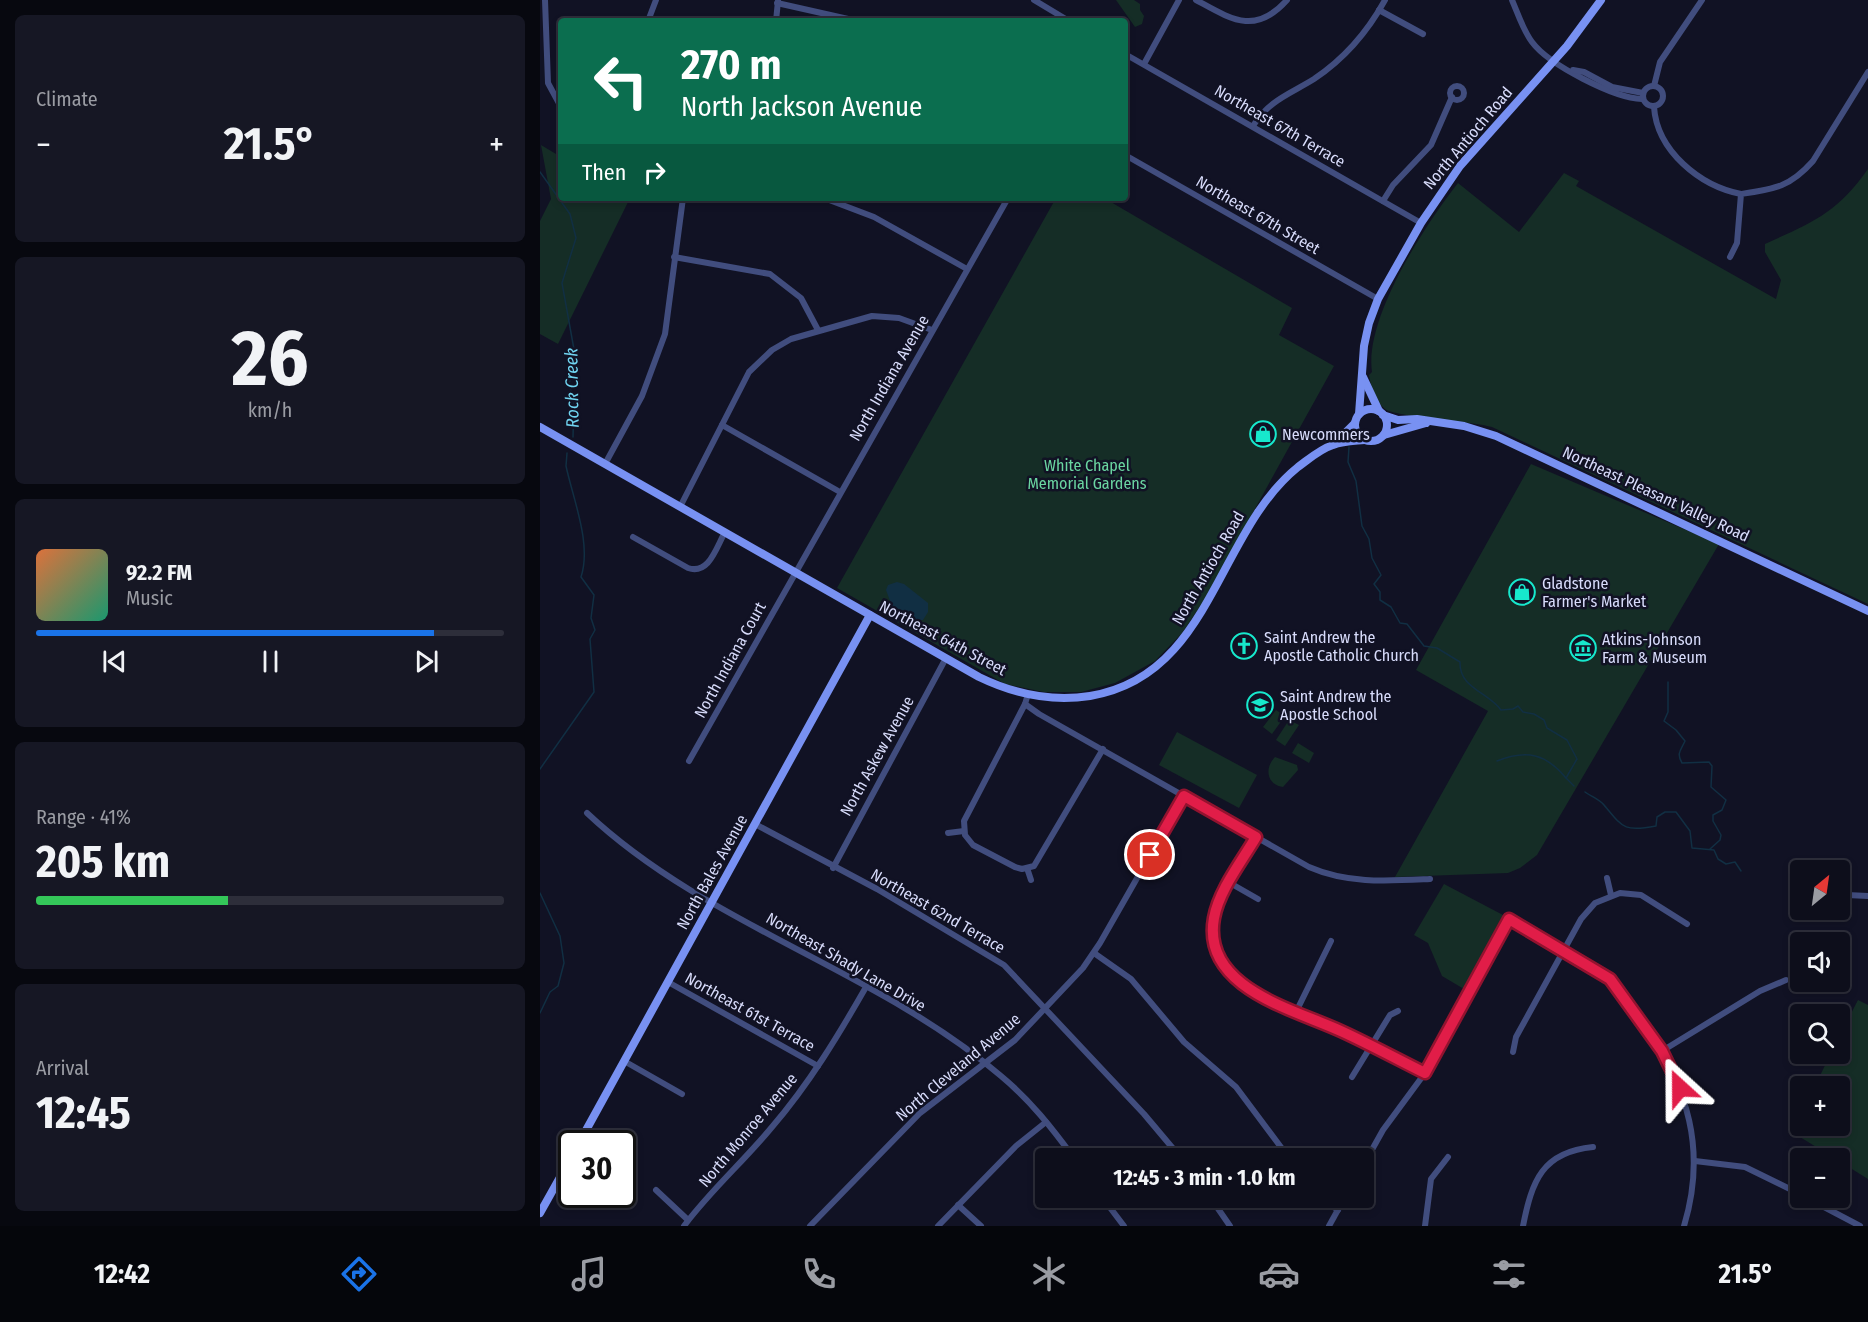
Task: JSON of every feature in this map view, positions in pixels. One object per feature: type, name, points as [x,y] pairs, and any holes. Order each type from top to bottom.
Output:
[{"type":"street","points":[[545,0],[548,83],[558,101]]},
{"type":"street","points":[[649,18],[656,0]]},
{"type":"street","points":[[1034,0],[1064,18]]},
{"type":"street","points":[[1144,64],[1179,0]]},
{"type":"street","points":[[1196,0],[1227,17],[1242,22],[1266,17],[1287,0]]},
{"type":"street","points":[[1253,126],[1261,112],[1272,102],[1315,78],[1349,50],[1384,0]]},
{"type":"street","points":[[1512,0],[1532,41],[1553,60],[1584,79],[1621,96],[1643,96]]},
{"type":"street","name":"North Antioch Road","points":[[1359,414],[1364,346],[1378,299],[1421,223],[1460,166],[1553,60],[1601,0]]},
{"type":"street","points":[[1654,86],[1660,62],[1702,0]]},
{"type":"street","points":[[776,18],[778,1],[845,18]]},
{"type":"street","points":[[1379,10],[1423,34]]},
{"type":"street","name":"Northeast 67th Terrace","points":[[1128,56],[1421,223]]},
{"type":"street","points":[[1654,107],[1658,125],[1678,158],[1701,179],[1719,189],[1741,194],[1778,188],[1803,172],[1813,161],[1868,72]]},
{"type":"street","points":[[1654,86],[1664,95],[1662,102],[1654,107],[1647,105],[1643,96],[1647,88],[1654,86]]},
{"type":"street","points":[[1383,201],[1393,185],[1431,145],[1452,97]]},
{"type":"street","name":"Northeast 67th Street","points":[[1128,157],[1378,299]]},
{"type":"street","points":[[1730,256],[1737,243],[1741,194]]},
{"type":"street","points":[[605,464],[642,396],[665,334],[683,201]]},
{"type":"street","points":[[832,201],[874,217],[967,269]]},
{"type":"street","name":"North Indiana Avenue","points":[[794,571],[1006,201]]},
{"type":"street","points":[[674,257],[770,274],[801,298],[818,330]]},
{"type":"street","points":[[680,507],[749,372],[763,357],[791,339],[872,316],[899,318],[932,330]]},
{"type":"street","name":"North Antioch Road","points":[[1363,377],[1381,413]]},
{"type":"street","points":[[1368,409],[1381,413],[1387,425],[1384,435],[1374,441],[1364,440],[1357,433],[1355,423],[1359,414],[1368,409]]},
{"type":"street","name":"Northeast Pleasant Valley Road","points":[[1381,413],[1426,423],[1464,426],[1496,436],[1868,611]]},
{"type":"street","name":"North Antioch Road","points":[[1028,694],[1065,698],[1112,691],[1143,675],[1167,657],[1193,627],[1251,523],[1271,494],[1303,463],[1334,444],[1355,423]]},
{"type":"street","name":"Northeast Pleasant Valley Road","points":[[1384,435],[1426,423]]},
{"type":"street","points":[[722,425],[840,492]]},
{"type":"street","name":"Northeast 64th Street","points":[[540,427],[946,658],[992,683],[1028,694]]},
{"type":"street","name":"North Antioch Road","points":[[1334,444],[1364,440]]},
{"type":"street","points":[[633,537],[688,568],[697,570],[706,566],[725,532]]},
{"type":"street","name":"North Indiana Court","points":[[689,761],[794,571]]},
{"type":"street","name":"North Bales Avenue","points":[[586,1130],[870,615]]},
{"type":"street","name":"North Askew Avenue","points":[[833,868],[946,658]]},
{"type":"street","points":[[1028,694],[1025,704],[964,821],[964,831],[974,845],[1015,867],[1027,868],[1039,860],[1103,749]]},
{"type":"street","points":[[1025,704],[1309,867],[1332,876],[1356,881],[1430,879]]},
{"type":"street","name":"North Cleveland Avenue","points":[[810,1226],[920,1113],[1014,1040],[1095,953],[1184,796]]},
{"type":"street","name":"Northeast Shady Lane Drive","points":[[586,813],[640,860],[712,903],[866,987],[985,1062],[1023,1096],[1066,1148]]},
{"type":"street","name":"Northeast 62nd Terrace","points":[[755,824],[967,941],[1004,965],[1144,1114],[1173,1148]]},
{"type":"street","points":[[948,833],[964,831]]},
{"type":"street","points":[[1256,837],[1214,917],[1214,942],[1220,958],[1253,991],[1295,1014],[1341,1030],[1425,1073]]},
{"type":"street","points":[[1027,868],[1031,880]]},
{"type":"street","points":[[1607,878],[1611,895]]},
{"type":"street","points":[[1230,883],[1258,899]]},
{"type":"street","points":[[1513,1052],[1515,1037],[1587,910],[1611,895],[1631,893],[1647,897],[1687,924]]},
{"type":"street","points":[[1850,895],[1868,896]]},
{"type":"street","points":[[1373,1148],[1383,1130],[1425,1073],[1509,919],[1601,973],[1617,987],[1662,1051],[1686,1104],[1695,1161],[1684,1226]]},
{"type":"street","points":[[1295,1014],[1331,941]]},
{"type":"street","points":[[1095,953],[1131,980],[1184,1042],[1236,1087],[1282,1148]]},
{"type":"street","points":[[1662,1051],[1760,991],[1786,980]]},
{"type":"street","name":"Northeast 61st Terrace","points":[[668,982],[818,1066]]},
{"type":"street","name":"North Monroe Avenue","points":[[686,1223],[774,1125],[818,1066],[866,987]]},
{"type":"street","points":[[1352,1077],[1390,1016],[1398,1011]]},
{"type":"street","points":[[624,1061],[682,1094]]},
{"type":"street","points":[[938,1226],[1016,1146],[1046,1122]]},
{"type":"street","points":[[1523,1226],[1534,1184],[1543,1169],[1569,1151],[1593,1147]]},
{"type":"street","points":[[1425,1226],[1431,1179],[1448,1157]]},
{"type":"street","points":[[1695,1161],[1745,1167],[1790,1189]]},
{"type":"street","points":[[540,1213],[558,1181]]},
{"type":"street","points":[[656,1190],[686,1223]]},
{"type":"street","points":[[958,1205],[972,1221],[981,1226]]},
{"type":"street","points":[[1110,1208],[1124,1226]]},
{"type":"street","points":[[1218,1208],[1230,1226]]},
{"type":"street","points":[[1329,1226],[1338,1210],[1335,1208]]},
{"type":"street","points":[[1829,1208],[1860,1226]]},
{"type":"green space","points":[[1116,0],[1134,0],[1140,4],[1140,10],[1144,16],[1142,24],[1135,27]]},
{"type":"green space","points":[[541,145],[558,155],[558,201],[629,201],[558,344],[540,334],[540,221],[551,199]]},
{"type":"green space","points":[[1868,169],[1868,604],[1492,427],[1392,412],[1382,406],[1374,394],[1369,375],[1372,372],[1372,350],[1377,326],[1387,300],[1414,247],[1458,183],[1519,232],[1564,173],[1579,181],[1576,186],[1776,299],[1781,280],[1765,252],[1765,244],[1797,229],[1834,207]]},
{"type":"green space","name":"White Chapel Memorial Gardens","points":[[1054,201],[1109,201],[1292,308],[1279,335],[1334,366],[1205,599],[1182,633],[1155,661],[1115,683],[1081,692],[1044,692],[1005,684],[837,588]]},
{"type":"green space","points":[[1531,464],[1719,544],[1537,855],[1520,868],[1508,873],[1395,877],[1488,711],[1416,670]]},
{"type":"green space","points":[[1276,710],[1285,716],[1272,734],[1263,727]]},
{"type":"green space","points":[[1289,720],[1299,725],[1285,746],[1276,740]]},
{"type":"green space","points":[[1177,732],[1257,775],[1239,808],[1159,765]]},
{"type":"green space","points":[[1298,743],[1314,753],[1309,763],[1292,753]]},
{"type":"green space","points":[[1275,757],[1297,765],[1298,770],[1283,787],[1273,783],[1269,775],[1269,766]]},
{"type":"green space","points":[[1444,884],[1503,915],[1464,989],[1442,976],[1428,943],[1414,935]]},
{"type":"green space","points":[[1858,1000],[1868,1005],[1868,1179],[1850,1168],[1850,1148],[1818,1148],[1798,1136],[1850,1136],[1850,1076],[1820,1076],[1826,1064],[1850,1064],[1850,1016]]},
{"type":"water","points":[[897,582],[904,584],[928,603],[928,612],[923,620],[904,620],[893,609],[886,590],[888,585]]},
{"type":"waterway","name":"Rock Creek","points":[[540,172],[558,197]]},
{"type":"waterway","name":"Rock Creek","points":[[561,201],[570,214],[576,238],[562,283],[575,355],[569,384],[574,401],[573,437]]},
{"type":"waterway","points":[[1349,447],[1348,462],[1356,481],[1362,526],[1369,539],[1372,558],[1381,575],[1374,584],[1380,592],[1380,600],[1391,607],[1400,623],[1407,624],[1424,646],[1437,648],[1460,662],[1461,671],[1469,684],[1501,710],[1518,706],[1523,712],[1534,714],[1544,720],[1547,728],[1567,740],[1577,759],[1566,778],[1574,786]]},
{"type":"waterway","name":"Rock Creek","points":[[540,769],[594,692],[590,639],[595,630],[591,618],[594,595],[581,577],[584,564],[583,536],[566,466],[567,453]]},
{"type":"waterway","points":[[1668,682],[1668,712],[1664,721],[1685,741],[1680,752],[1680,760],[1682,763],[1709,762],[1712,766],[1711,787],[1726,800],[1722,810],[1713,815],[1713,821],[1721,835],[1720,840],[1710,849]]},
{"type":"waterway","points":[[1497,761],[1518,755],[1535,756],[1551,764],[1566,778]]},
{"type":"waterway","points":[[1585,792],[1602,803],[1620,823],[1630,828],[1656,826],[1657,817],[1665,812],[1676,812],[1690,831],[1692,848],[1714,850],[1718,859],[1726,864],[1735,862],[1741,871]]},
{"type":"waterway","name":"Rock Creek","points":[[540,893],[560,936],[564,963],[558,986],[550,992],[540,1013]]},
{"type":"place","name":"Newcommers","points":[[1263,434]]},
{"type":"place","name":"Gladstone Farmer's Market","points":[[1522,592]]},
{"type":"place","name":"Saint Andrew the Apostle Catholic Church","points":[[1244,646]]},
{"type":"place","name":"Atkins-Johnson Farm & Museum","points":[[1583,648]]},
{"type":"place","name":"Saint Andrew the Apostle School","points":[[1260,705]]},
{"type":"route","points":[[1150,855],[1184,796],[1256,837],[1216,909],[1213,934],[1222,962],[1253,991],[1276,1005],[1341,1030],[1425,1073],[1509,919],[1610,979],[1662,1051],[1680,1088]]}]
